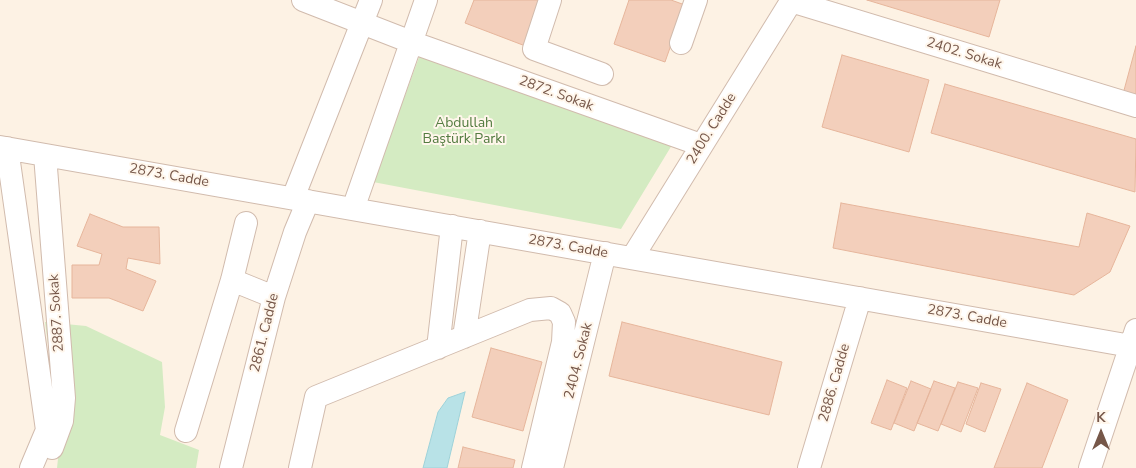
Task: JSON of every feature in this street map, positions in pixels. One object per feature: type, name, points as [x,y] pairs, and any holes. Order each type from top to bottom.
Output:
[{"type":"street","name":"2872. Sokak","points":[[303,0],[411,42],[701,145]]},
{"type":"street","name":"2861. Cadde","points":[[231,468],[274,297],[295,232],[301,200],[371,0]]},
{"type":"street","points":[[353,209],[426,0]]},
{"type":"street","points":[[550,0],[534,49],[602,74]]},
{"type":"street","points":[[681,43],[696,0]]},
{"type":"street","name":"2402. Sokak","points":[[792,0],[1136,106]]},
{"type":"street","name":"2400. Cadde","points":[[632,258],[792,0]]},
{"type":"street","points":[[4,147],[15,199],[47,430],[31,468]]},
{"type":"street","name":"2873. Cadde","points":[[4,147],[860,298],[1134,341]]},
{"type":"street","name":"2887. Sokak","points":[[45,155],[64,398],[62,421],[45,468]]},
{"type":"street","points":[[0,222],[15,199]]},
{"type":"street","points":[[186,431],[232,280],[246,223]]},
{"type":"street","points":[[438,348],[452,226]]},
{"type":"street","points":[[464,337],[480,231]]},
{"type":"street","name":"2404. Sokak","points":[[552,468],[605,253]]},
{"type":"street","points":[[232,280],[274,297]]},
{"type":"street","name":"2886. Cadde","points":[[809,468],[860,298]]},
{"type":"street","points":[[300,468],[316,397],[530,310],[551,308],[560,313],[564,322],[563,342],[533,468]]},
{"type":"street","points":[[1090,468],[1134,341]]},
{"type":"green space","name":"Abdullah Baştürk Parkı","points":[[422,49],[672,145],[621,229],[373,182]]},
{"type":"green space","points":[[45,322],[86,326],[162,362],[165,407],[160,435],[199,450],[196,468],[57,468],[62,421],[56,403]]},
{"type":"water","points":[[465,392],[447,468],[423,468],[438,412],[448,398]]},
{"type":"building","points":[[474,0],[546,0],[528,47],[465,23]]},
{"type":"building","points":[[629,0],[671,0],[685,5],[665,62],[614,44]]},
{"type":"building","points":[[867,0],[1000,0],[989,37]]},
{"type":"building","points":[[1136,46],[1136,97],[1123,94]]},
{"type":"building","points":[[842,55],[929,80],[909,152],[822,127]]},
{"type":"building","points":[[945,84],[1136,139],[1135,192],[931,133]]},
{"type":"building","points":[[841,203],[1079,247],[1087,213],[1130,226],[1110,272],[1074,295],[833,248]]},
{"type":"building","points":[[90,214],[123,227],[159,227],[160,264],[128,258],[126,269],[156,281],[143,311],[109,298],[72,298],[72,265],[99,265],[102,254],[77,246]]},
{"type":"building","points":[[622,322],[782,362],[769,415],[609,376]]},
{"type":"building","points":[[491,348],[542,362],[523,431],[472,417]]},
{"type":"building","points":[[887,380],[907,388],[891,430],[871,423]]},
{"type":"building","points":[[911,381],[931,389],[914,431],[894,423]]},
{"type":"building","points":[[934,381],[955,388],[938,431],[917,423]]},
{"type":"building","points":[[958,382],[978,388],[961,432],[941,424]]},
{"type":"building","points":[[981,383],[1001,389],[985,432],[966,424]]},
{"type":"building","points":[[1027,383],[1068,400],[1042,468],[994,468]]},
{"type":"building","points":[[463,447],[515,460],[513,468],[458,468]]}]
